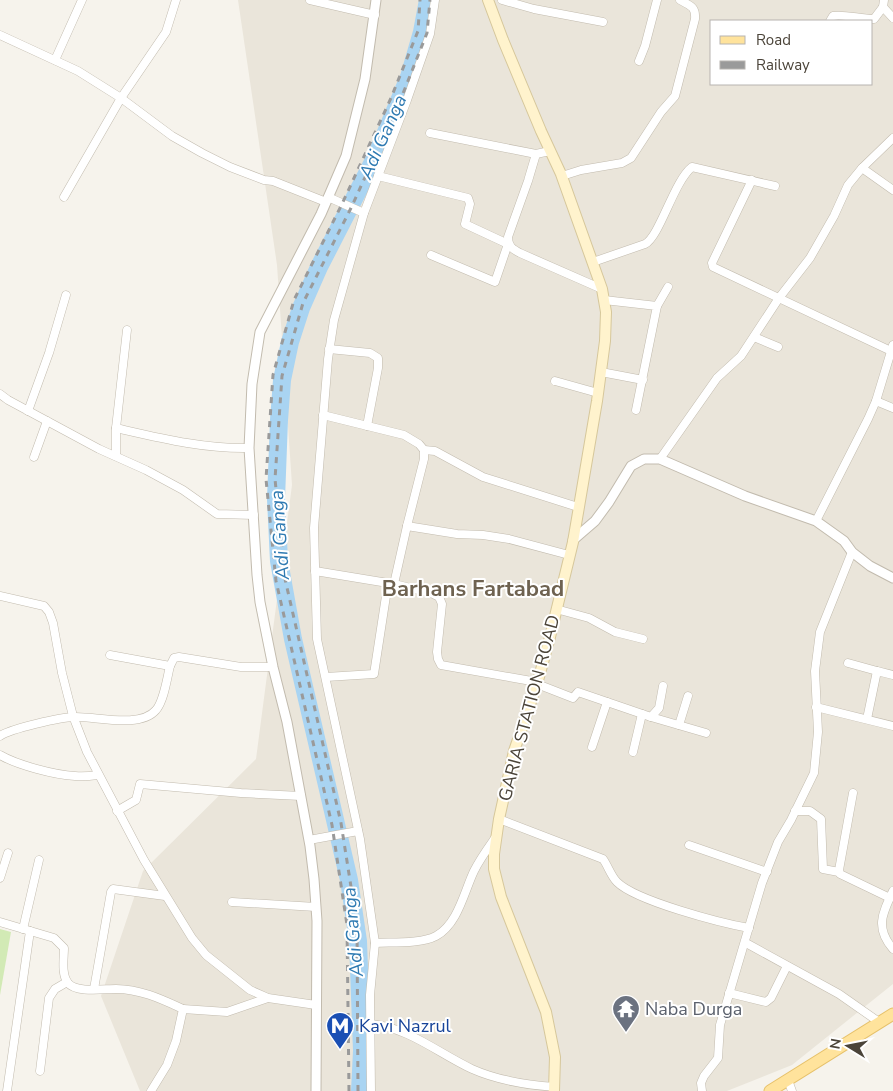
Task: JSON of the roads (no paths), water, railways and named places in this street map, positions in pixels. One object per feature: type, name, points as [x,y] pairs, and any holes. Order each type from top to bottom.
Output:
[{"type":"main road","name":"GARIA STATION ROAD","points":[[488,0],[503,40],[562,176],[593,262],[603,294],[606,312],[602,372],[573,540],[537,683],[514,751],[496,836],[494,869],[496,881],[500,897],[546,1012],[555,1057],[555,1089]]},
{"type":"main road","points":[[770,1091],[893,1014]]},
{"type":"street","points":[[55,60],[82,0]]},
{"type":"street","points":[[64,198],[121,98],[166,32],[176,0]]},
{"type":"street","points":[[310,0],[375,15]]},
{"type":"street","points":[[316,1091],[316,907],[309,840],[301,796],[287,722],[260,602],[249,448],[252,384],[260,332],[327,199],[346,156],[365,79],[376,0]]},
{"type":"street","points":[[371,1091],[370,995],[375,943],[358,831],[317,639],[314,528],[329,350],[334,320],[364,213],[430,34],[435,0]]},
{"type":"street","points":[[502,0],[534,9],[603,22]]},
{"type":"street","points":[[639,60],[645,46],[657,0]]},
{"type":"street","points":[[562,176],[581,170],[622,164],[631,158],[661,112],[675,96],[696,12],[693,7],[680,0]]},
{"type":"street","points":[[831,20],[833,16],[840,15],[858,19],[874,19],[883,4],[893,18]]},
{"type":"street","points":[[0,35],[78,71],[121,98],[172,136],[230,167],[364,213]]},
{"type":"street","points":[[430,133],[536,154],[550,151]]},
{"type":"street","points":[[660,458],[717,378],[741,356],[779,298],[810,258],[834,216],[848,185],[862,168],[893,138]]},
{"type":"street","points":[[431,255],[495,282],[536,154]]},
{"type":"street","points":[[593,262],[645,244],[651,240],[669,203],[692,166],[775,186]]},
{"type":"street","points":[[862,168],[893,190]]},
{"type":"street","points":[[378,176],[468,198],[470,204],[465,224],[508,244],[510,248],[520,254],[603,294],[657,306]]},
{"type":"street","points":[[752,180],[712,263],[715,269],[892,348],[876,401],[816,521]]},
{"type":"street","points":[[636,410],[657,306],[668,288]]},
{"type":"street","points":[[28,411],[49,353],[66,295]]},
{"type":"street","points":[[116,456],[116,428],[127,330]]},
{"type":"street","points":[[754,336],[778,347]]},
{"type":"street","points":[[329,350],[370,352],[378,358],[378,368],[367,426]]},
{"type":"street","points":[[602,372],[643,380]]},
{"type":"street","points":[[555,381],[598,393]]},
{"type":"street","points":[[0,394],[99,449],[183,490],[217,514],[254,515]]},
{"type":"street","points":[[876,401],[893,408]]},
{"type":"street","points":[[323,415],[404,435],[419,444],[424,450],[424,459],[391,584],[374,674],[326,677]]},
{"type":"street","points":[[34,457],[47,421]]},
{"type":"street","points":[[116,428],[176,442],[226,448],[249,448]]},
{"type":"street","points":[[424,450],[435,451],[483,477],[578,507]]},
{"type":"street","points":[[573,540],[595,521],[631,466],[644,459],[660,458],[703,476],[719,486],[816,521],[844,541],[852,552],[870,566],[893,578]]},
{"type":"street","points":[[407,526],[456,534],[483,535],[509,539],[569,555]]},
{"type":"street","points":[[702,1091],[704,1076],[718,1058],[720,1025],[767,872],[778,842],[814,773],[818,732],[815,672],[820,632],[852,552]]},
{"type":"street","points":[[315,571],[391,584],[431,593],[439,598],[442,604],[437,652],[441,665],[537,683],[573,698],[578,692],[651,717],[706,733]]},
{"type":"street","points":[[0,596],[44,606],[49,612],[73,716],[87,752],[117,811],[192,938],[206,955],[250,990],[268,998],[316,1005]]},
{"type":"street","points":[[556,610],[589,618],[615,632],[643,639]]},
{"type":"street","points":[[110,655],[170,666]]},
{"type":"street","points":[[0,736],[21,728],[73,716],[122,720],[146,717],[157,709],[174,658],[179,657],[241,667],[274,667]]},
{"type":"street","points":[[848,663],[893,675]]},
{"type":"street","points":[[868,719],[877,670]]},
{"type":"street","points":[[651,717],[659,708],[663,686]]},
{"type":"street","points":[[679,725],[688,696]]},
{"type":"street","points":[[592,747],[606,702]]},
{"type":"street","points":[[816,707],[893,726]]},
{"type":"street","points":[[633,752],[642,714]]},
{"type":"street","points":[[0,755],[29,766],[65,775],[76,777],[98,775]]},
{"type":"street","points":[[117,811],[136,800],[140,784],[301,796]]},
{"type":"street","points":[[839,872],[853,793]]},
{"type":"street","points":[[795,811],[810,811],[822,819],[823,869],[839,872],[892,895],[881,922],[882,933],[893,948]]},
{"type":"street","points":[[499,819],[603,859],[618,884],[640,896],[685,911],[749,928]]},
{"type":"street","points":[[309,840],[358,831]]},
{"type":"street","points":[[375,943],[425,940],[445,930],[452,920],[475,870],[496,836]]},
{"type":"street","points":[[689,845],[767,872]]},
{"type":"street","points":[[0,878],[8,852]]},
{"type":"street","points":[[7,1091],[27,929],[39,860]]},
{"type":"street","points":[[94,989],[113,889],[166,896]]},
{"type":"street","points":[[232,902],[316,907]]},
{"type":"street","points":[[0,922],[54,938],[64,948],[65,977],[67,982],[74,988],[124,990],[157,996],[182,1009],[227,1012],[268,998]]},
{"type":"street","points":[[746,942],[839,994],[879,1022]]},
{"type":"street","points":[[730,993],[766,1002],[771,998],[787,966]]},
{"type":"street","points":[[40,1071],[50,998],[55,989],[67,982]]},
{"type":"street","points":[[151,1091],[173,1049],[182,1009]]},
{"type":"street","points":[[370,1024],[396,1028],[483,1073],[522,1085],[555,1089]]},
{"type":"street","points":[[788,1080],[792,1091]]},
{"type":"waterway","name":"Adi Ganga","points":[[360,1091],[362,1051],[358,941],[349,880],[293,639],[279,561],[276,499],[279,420],[282,380],[290,342],[301,308],[319,267],[377,154],[409,77],[422,32],[428,0]]},
{"type":"railway","points":[[349,1091],[347,925],[332,825],[276,581],[266,479],[273,375],[294,300],[342,204],[391,98],[418,31],[420,0]]},
{"type":"railway","points":[[358,1091],[357,925],[341,823],[285,579],[275,479],[282,376],[303,303],[351,208],[400,101],[427,33],[430,0]]},
{"type":"place","name":"Naba Durga","points":[[626,1033]]},
{"type":"place","name":"Kavi Nazrul","points":[[340,1050]]},
{"type":"district","name":"Barhans Fartabad","points":[[473,589]]}]
